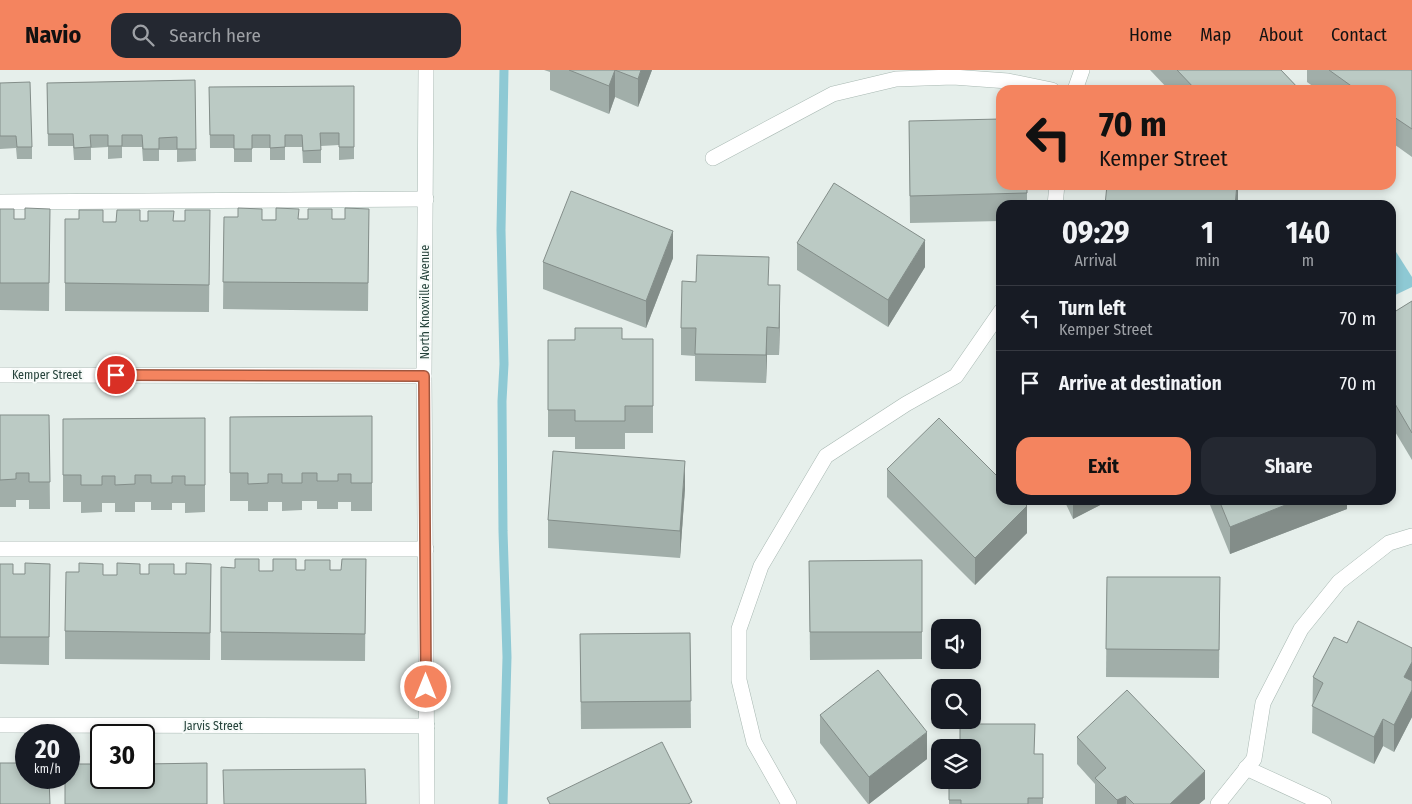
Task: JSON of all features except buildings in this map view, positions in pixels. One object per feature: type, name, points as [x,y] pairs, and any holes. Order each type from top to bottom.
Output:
[{"type":"street","name":"North Knoxville Avenue","points":[[426,70],[424,376],[427,804]]},
{"type":"street","points":[[1077,85],[1082,70]]},
{"type":"street","points":[[713,158],[833,94],[896,79],[953,77],[1008,81],[1028,85]]},
{"type":"street","points":[[0,202],[426,199]]},
{"type":"street","points":[[790,804],[754,742],[739,680],[739,630],[761,566],[826,456],[906,404],[956,376],[996,318]]},
{"type":"street","name":"Kemper Street","points":[[0,375],[424,376]]},
{"type":"street","points":[[1218,804],[1254,759],[1263,704],[1301,630],[1340,582],[1389,543],[1412,536]]},
{"type":"street","points":[[0,550],[426,550]]},
{"type":"street","name":"Jarvis Street","points":[[0,725],[427,726]]},
{"type":"street","points":[[1246,768],[1324,804]]},
{"type":"water","points":[[1396,252],[1412,277],[1412,287],[1396,295]]},
{"type":"waterway","points":[[503,804],[507,657],[503,531],[502,401],[504,364],[501,230],[504,70]]},
{"type":"route","points":[[116,375],[424,376],[426,687]]}]
